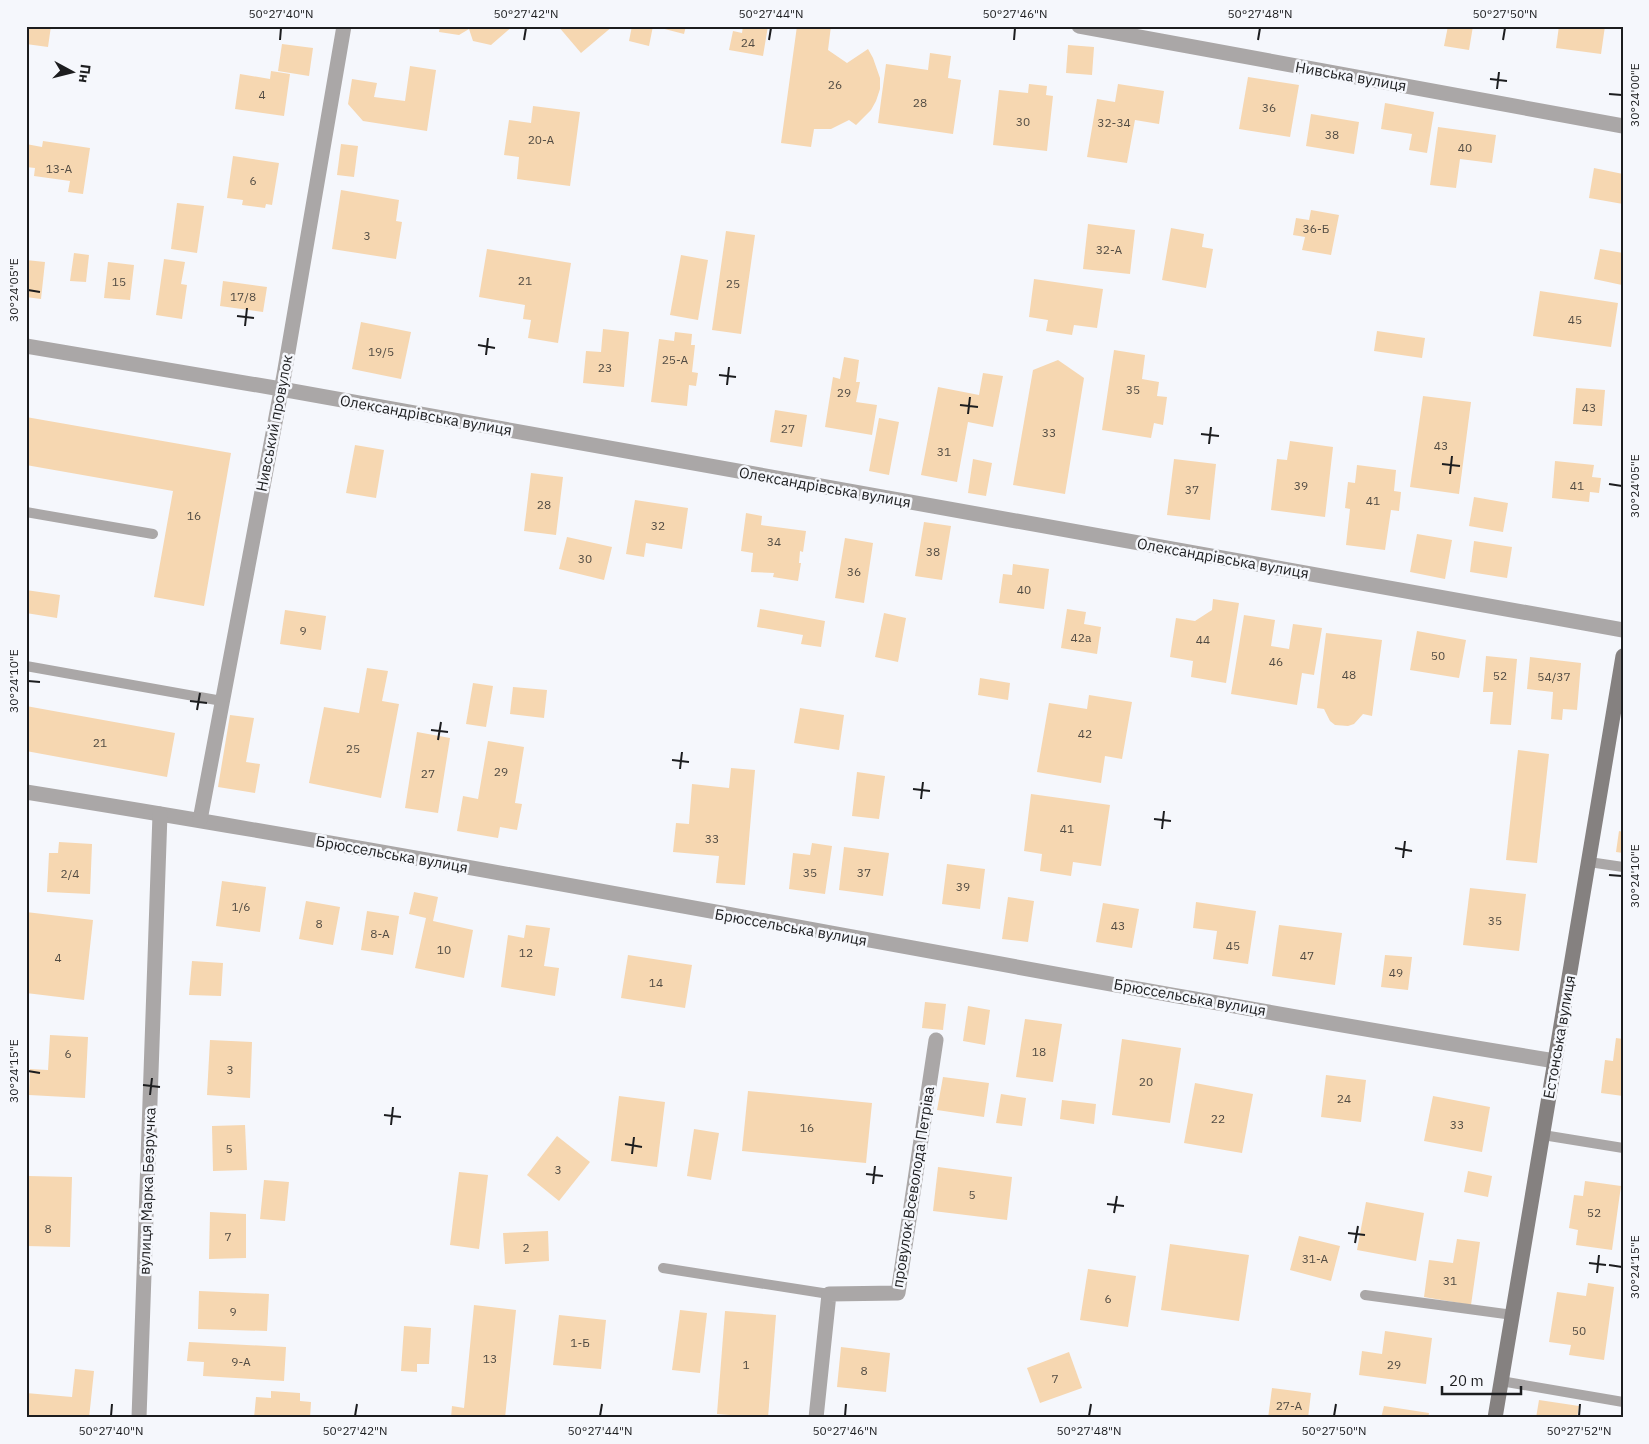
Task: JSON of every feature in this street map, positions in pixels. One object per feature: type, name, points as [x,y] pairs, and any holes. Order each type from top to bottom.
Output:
[{"type":"street","name":"Нивський провулок","points":[[200,820],[281,389],[344,26]]},
{"type":"street","name":"Нивська вулиця","points":[[1079,26],[1623,126]]},
{"type":"street","name":"Олександрівська вулиця","points":[[26,346],[281,389],[1623,630]]},
{"type":"street","name":"Естонська вулиця","points":[[1495,1418],[1623,656]]},
{"type":"street","name":"Брюссельська вулиця","points":[[26,792],[200,820],[940,954],[1555,1061]]},
{"type":"street","name":"вулиця Марка Безручка","points":[[139,1418],[160,814]]},
{"type":"street","name":"провулок Всеволода Петріва","points":[[829,1294],[898,1293],[936,1040]]},
{"type":"street","points":[[816,1418],[829,1294]]},
{"type":"lane","points":[[26,512],[153,534]]},
{"type":"lane","points":[[26,666],[222,701]]},
{"type":"lane","points":[[1589,862],[1623,867]]},
{"type":"lane","points":[[1543,1135],[1623,1148]]},
{"type":"lane","points":[[663,1268],[829,1294]]},
{"type":"lane","points":[[1366,1295],[1513,1314]]},
{"type":"lane","points":[[1502,1381],[1623,1402]]},
{"type":"building","points":[[26,26],[51,26],[48,47],[26,44]]},
{"type":"building","points":[[440,26],[513,26],[491,45],[473,41],[469,29],[459,35],[439,32]]},
{"type":"building","points":[[558,26],[613,26],[581,53]]},
{"type":"building","points":[[632,26],[653,26],[649,46],[629,41]]},
{"type":"building","points":[[653,26],[686,26],[684,34]]},
{"type":"building","points":[[743,26],[768,26],[763,56],[729,50],[733,31],[742,33]]},
{"type":"building","points":[[797,26],[831,26],[828,50],[847,63],[868,49],[880,78],[880,89],[876,101],[871,110],[856,125],[849,120],[831,129],[814,129],[811,147],[781,143]]},
{"type":"building","points":[[1448,26],[1473,26],[1469,50],[1444,46]]},
{"type":"building","points":[[1559,26],[1605,26],[1601,54],[1556,48]]},
{"type":"building","points":[[282,44],[313,48],[309,76],[278,71]]},
{"type":"building","points":[[1068,45],[1094,47],[1092,75],[1066,73]]},
{"type":"building","points":[[930,53],[951,56],[948,78],[961,80],[953,134],[878,123],[886,64],[928,70]]},
{"type":"building","points":[[410,66],[436,70],[427,131],[363,121],[348,104],[352,79],[377,83],[374,97],[405,101]]},
{"type":"building","points":[[271,71],[290,74],[284,116],[235,109],[240,74],[270,79]]},
{"type":"building","points":[[1248,77],[1299,85],[1290,137],[1239,129]]},
{"type":"building","points":[[1029,84],[1047,86],[1046,95],[1053,96],[1047,151],[993,145],[999,90],[1028,93]]},
{"type":"building","points":[[1118,84],[1164,91],[1159,124],[1135,120],[1127,163],[1087,157],[1097,99],[1115,102]]},
{"type":"building","points":[[1385,103],[1434,112],[1427,153],[1409,150],[1412,134],[1381,129]]},
{"type":"building","points":[[533,106],[580,112],[570,186],[517,179],[519,157],[504,155],[509,120],[531,123]]},
{"type":"building","points":[[1311,114],[1359,122],[1354,154],[1306,146]]},
{"type":"building","points":[[1438,127],[1496,135],[1492,163],[1460,159],[1456,188],[1430,185]]},
{"type":"building","points":[[43,141],[90,148],[83,194],[68,192],[70,181],[34,176],[35,168],[26,167],[26,144],[42,147]]},
{"type":"building","points":[[341,144],[358,146],[354,177],[337,175]]},
{"type":"building","points":[[233,156],[279,163],[272,205],[266,204],[265,208],[242,205],[243,200],[227,198]]},
{"type":"building","points":[[1594,168],[1623,174],[1623,204],[1589,198]]},
{"type":"building","points":[[341,190],[399,200],[396,221],[402,222],[396,259],[332,249]]},
{"type":"building","points":[[177,203],[204,206],[197,253],[171,249]]},
{"type":"building","points":[[1311,210],[1339,215],[1331,255],[1302,250],[1305,237],[1293,235],[1296,218],[1309,220]]},
{"type":"building","points":[[1088,224],[1135,230],[1130,274],[1083,269]]},
{"type":"building","points":[[1171,228],[1204,234],[1202,247],[1213,249],[1206,288],[1162,280]]},
{"type":"building","points":[[726,231],[755,235],[741,334],[712,330]]},
{"type":"building","points":[[487,249],[571,263],[558,343],[528,338],[531,320],[523,319],[525,305],[479,297]]},
{"type":"building","points":[[1600,249],[1623,253],[1622,285],[1594,279]]},
{"type":"building","points":[[74,253],[89,255],[86,282],[70,281]]},
{"type":"building","points":[[681,255],[708,260],[698,320],[670,315]]},
{"type":"building","points":[[164,259],[185,262],[181,284],[187,285],[182,319],[156,315]]},
{"type":"building","points":[[26,260],[45,262],[41,299],[26,297]]},
{"type":"building","points":[[108,262],[134,265],[130,300],[104,298]]},
{"type":"building","points":[[1034,279],[1103,289],[1097,328],[1074,325],[1072,335],[1046,331],[1048,320],[1029,317]]},
{"type":"building","points":[[223,281],[267,287],[263,312],[220,306]]},
{"type":"building","points":[[1540,291],[1618,303],[1611,347],[1533,336]]},
{"type":"building","points":[[361,322],[411,332],[401,379],[352,369]]},
{"type":"building","points":[[603,329],[629,332],[624,387],[583,383],[586,351],[601,352]]},
{"type":"building","points":[[1377,331],[1425,338],[1422,358],[1374,351]]},
{"type":"building","points":[[675,332],[692,334],[691,345],[695,345],[692,372],[698,373],[696,386],[689,385],[687,406],[651,402],[659,339],[674,341]]},
{"type":"building","points":[[1114,350],[1145,355],[1142,379],[1159,382],[1157,396],[1167,397],[1163,425],[1154,423],[1151,438],[1102,430]]},
{"type":"building","points":[[844,357],[859,360],[856,382],[860,382],[856,402],[877,405],[872,435],[825,427],[833,377],[840,379]]},
{"type":"building","points":[[1058,360],[1084,378],[1065,494],[1013,485],[1033,370]]},
{"type":"building","points":[[983,373],[1003,376],[993,427],[968,422],[957,482],[921,475],[938,387],[979,395]]},
{"type":"building","points":[[1576,388],[1605,390],[1602,426],[1573,424]]},
{"type":"building","points":[[1423,396],[1471,402],[1459,494],[1410,487]]},
{"type":"building","points":[[775,410],[807,415],[802,447],[770,442]]},
{"type":"building","points":[[26,417],[231,453],[204,606],[154,597],[173,491],[26,465]]},
{"type":"building","points":[[879,418],[899,422],[889,475],[869,471]]},
{"type":"building","points":[[1290,441],[1333,447],[1325,517],[1271,510],[1277,459],[1287,460]]},
{"type":"building","points":[[355,445],[384,450],[376,498],[346,493]]},
{"type":"building","points":[[973,459],[992,463],[986,496],[968,493]]},
{"type":"building","points":[[1174,459],[1216,464],[1210,520],[1167,515]]},
{"type":"building","points":[[1555,461],[1594,465],[1592,477],[1601,478],[1599,493],[1590,492],[1589,502],[1552,498]]},
{"type":"building","points":[[1357,465],[1396,470],[1394,491],[1401,492],[1399,511],[1391,510],[1385,550],[1346,545],[1350,509],[1345,508],[1348,482],[1355,483]]},
{"type":"building","points":[[531,473],[563,477],[556,535],[524,531]]},
{"type":"building","points":[[1474,497],[1508,503],[1503,532],[1469,526]]},
{"type":"building","points":[[635,500],[688,508],[682,549],[646,543],[644,557],[626,554]]},
{"type":"building","points":[[746,513],[762,516],[761,525],[806,531],[803,552],[800,551],[799,563],[801,563],[798,581],[773,577],[774,573],[751,572],[753,553],[741,551]]},
{"type":"building","points":[[924,522],[951,526],[942,580],[915,576]]},
{"type":"building","points":[[1417,534],[1452,540],[1445,579],[1410,572]]},
{"type":"building","points":[[567,537],[612,547],[604,580],[559,569]]},
{"type":"building","points":[[845,538],[873,543],[864,603],[835,598]]},
{"type":"building","points":[[1474,541],[1512,547],[1507,578],[1470,572]]},
{"type":"building","points":[[1013,564],[1049,569],[1044,609],[999,603],[1003,574],[1012,575]]},
{"type":"building","points":[[26,590],[60,595],[57,618],[26,613]]},
{"type":"building","points":[[1213,599],[1239,603],[1226,683],[1191,677],[1193,661],[1170,657],[1176,618],[1195,621],[1212,610]]},
{"type":"building","points":[[760,609],[825,621],[821,647],[801,644],[803,635],[757,627]]},
{"type":"building","points":[[1067,609],[1086,612],[1084,624],[1101,627],[1097,654],[1061,648]]},
{"type":"building","points":[[285,610],[326,616],[321,650],[280,644]]},
{"type":"building","points":[[884,613],[906,618],[898,662],[875,657]]},
{"type":"building","points":[[1244,615],[1275,620],[1271,646],[1289,649],[1293,624],[1322,628],[1314,675],[1302,673],[1297,705],[1231,694]]},
{"type":"building","points":[[1417,631],[1466,640],[1459,678],[1410,670]]},
{"type":"building","points":[[1326,633],[1382,640],[1372,716],[1363,714],[1354,724],[1348,726],[1335,725],[1330,721],[1324,709],[1317,708]]},
{"type":"building","points":[[1486,656],[1517,659],[1511,725],[1490,724],[1493,692],[1483,692]]},
{"type":"building","points":[[1530,657],[1581,663],[1577,710],[1563,709],[1562,720],[1551,719],[1553,692],[1527,689]]},
{"type":"building","points":[[367,668],[388,671],[382,701],[399,704],[381,798],[309,783],[324,707],[359,713]]},
{"type":"building","points":[[980,678],[1010,683],[1008,700],[978,695]]},
{"type":"building","points":[[473,683],[493,686],[486,727],[466,724]]},
{"type":"building","points":[[513,687],[547,690],[544,718],[510,714]]},
{"type":"building","points":[[1089,695],[1132,702],[1122,759],[1105,756],[1101,783],[1037,772],[1049,703],[1087,709]]},
{"type":"building","points":[[26,706],[175,733],[167,777],[26,751]]},
{"type":"building","points":[[800,708],[844,715],[839,750],[794,743]]},
{"type":"building","points":[[230,715],[254,718],[246,762],[260,764],[255,793],[218,787]]},
{"type":"building","points":[[417,732],[450,738],[438,813],[405,808]]},
{"type":"building","points":[[488,741],[524,747],[515,803],[522,804],[517,830],[500,827],[498,838],[457,831],[463,796],[478,799]]},
{"type":"building","points":[[1518,750],[1549,754],[1537,863],[1506,860]]},
{"type":"building","points":[[731,768],[755,770],[745,885],[716,883],[719,856],[673,852],[676,823],[689,824],[692,784],[729,788]]},
{"type":"building","points":[[857,772],[885,776],[879,819],[852,816]]},
{"type":"building","points":[[1031,794],[1110,805],[1101,866],[1073,862],[1071,876],[1040,871],[1042,854],[1024,851]]},
{"type":"building","points":[[1619,831],[1623,832],[1623,853],[1616,852]]},
{"type":"building","points":[[59,842],[92,844],[90,894],[47,892],[49,853],[58,853]]},
{"type":"building","points":[[812,843],[832,846],[825,894],[789,889],[793,853],[810,855]]},
{"type":"building","points":[[844,847],[889,853],[883,896],[839,890]]},
{"type":"building","points":[[947,864],[985,869],[980,909],[942,904]]},
{"type":"building","points":[[222,881],[266,887],[260,932],[216,926]]},
{"type":"building","points":[[1470,888],[1526,894],[1519,951],[1463,945]]},
{"type":"building","points":[[414,892],[438,897],[433,921],[473,930],[464,978],[415,968],[426,918],[409,914]]},
{"type":"building","points":[[1008,897],[1034,901],[1028,942],[1002,939]]},
{"type":"building","points":[[306,901],[340,907],[333,945],[299,939]]},
{"type":"building","points":[[1196,902],[1256,911],[1248,964],[1213,959],[1217,931],[1193,928]]},
{"type":"building","points":[[1103,903],[1139,909],[1132,948],[1096,942]]},
{"type":"building","points":[[367,911],[399,916],[393,955],[361,950]]},
{"type":"building","points":[[26,912],[93,920],[84,1000],[26,993]]},
{"type":"building","points":[[526,925],[550,928],[544,966],[559,968],[555,996],[501,987],[508,935],[524,938]]},
{"type":"building","points":[[1279,925],[1342,933],[1335,985],[1272,976]]},
{"type":"building","points":[[628,955],[692,965],[685,1008],[621,998]]},
{"type":"building","points":[[1385,955],[1412,957],[1408,990],[1381,987]]},
{"type":"building","points":[[192,961],[223,963],[221,996],[189,995]]},
{"type":"building","points":[[925,1002],[946,1004],[943,1030],[922,1028]]},
{"type":"building","points":[[968,1006],[990,1010],[985,1045],[963,1041]]},
{"type":"building","points":[[1025,1019],[1062,1024],[1053,1082],[1016,1077]]},
{"type":"building","points":[[50,1035],[88,1037],[85,1098],[29,1095],[30,1069],[48,1070]]},
{"type":"building","points":[[1616,1038],[1623,1039],[1623,1096],[1601,1093],[1605,1060],[1613,1061]]},
{"type":"building","points":[[1122,1039],[1181,1048],[1170,1123],[1112,1115]]},
{"type":"building","points":[[210,1040],[252,1042],[250,1098],[207,1095]]},
{"type":"building","points":[[1326,1075],[1366,1080],[1361,1122],[1321,1117]]},
{"type":"building","points":[[943,1077],[989,1083],[984,1117],[937,1110]]},
{"type":"building","points":[[1195,1083],[1253,1094],[1242,1153],[1184,1143]]},
{"type":"building","points":[[748,1091],[872,1103],[866,1163],[742,1151]]},
{"type":"building","points":[[1001,1094],[1026,1098],[1022,1126],[996,1123]]},
{"type":"building","points":[[619,1096],[665,1102],[657,1167],[611,1161]]},
{"type":"building","points":[[1433,1096],[1490,1107],[1482,1152],[1424,1141]]},
{"type":"building","points":[[1062,1100],[1096,1104],[1094,1124],[1060,1119]]},
{"type":"building","points":[[245,1125],[247,1170],[213,1171],[212,1126]]},
{"type":"building","points":[[694,1129],[719,1133],[711,1180],[687,1176]]},
{"type":"building","points":[[557,1136],[590,1162],[559,1201],[527,1175]]},
{"type":"building","points":[[938,1167],[1012,1177],[1007,1220],[933,1211]]},
{"type":"building","points":[[1468,1171],[1492,1176],[1488,1197],[1464,1192]]},
{"type":"building","points":[[459,1172],[488,1175],[479,1249],[450,1245]]},
{"type":"building","points":[[29,1176],[72,1177],[70,1247],[26,1246]]},
{"type":"building","points":[[264,1180],[289,1182],[285,1221],[260,1219]]},
{"type":"building","points":[[1585,1181],[1621,1186],[1612,1250],[1576,1245],[1578,1230],[1569,1228],[1574,1195],[1583,1196]]},
{"type":"building","points":[[1366,1202],[1424,1213],[1416,1261],[1357,1250]]},
{"type":"building","points":[[210,1212],[246,1214],[246,1258],[209,1259]]},
{"type":"building","points":[[548,1231],[549,1261],[505,1264],[503,1233]]},
{"type":"building","points":[[1299,1236],[1340,1246],[1331,1281],[1290,1270]]},
{"type":"building","points":[[1457,1239],[1480,1242],[1471,1305],[1424,1297],[1429,1260],[1453,1263]]},
{"type":"building","points":[[1170,1244],[1249,1255],[1239,1321],[1161,1310]]},
{"type":"building","points":[[1088,1269],[1136,1276],[1128,1327],[1080,1320]]},
{"type":"building","points":[[1588,1283],[1614,1287],[1604,1360],[1569,1355],[1571,1345],[1549,1342],[1557,1292],[1586,1296]]},
{"type":"building","points":[[199,1291],[269,1294],[267,1331],[198,1329]]},
{"type":"building","points":[[474,1305],[516,1310],[505,1418],[451,1418],[452,1406],[464,1408]]},
{"type":"building","points":[[680,1310],[707,1313],[700,1373],[672,1370]]},
{"type":"building","points":[[725,1311],[776,1315],[768,1418],[717,1414]]},
{"type":"building","points":[[559,1315],[606,1320],[601,1369],[553,1365]]},
{"type":"building","points":[[404,1326],[431,1328],[429,1364],[417,1364],[417,1372],[401,1371]]},
{"type":"building","points":[[1385,1331],[1432,1338],[1426,1384],[1359,1375],[1362,1351],[1382,1354]]},
{"type":"building","points":[[189,1342],[286,1347],[284,1381],[203,1376],[204,1362],[187,1361]]},
{"type":"building","points":[[841,1347],[890,1353],[886,1392],[837,1387]]},
{"type":"building","points":[[1069,1352],[1082,1388],[1040,1403],[1027,1368]]},
{"type":"building","points":[[75,1369],[94,1371],[89,1418],[26,1418],[26,1393],[72,1397]]},
{"type":"building","points":[[1272,1388],[1311,1393],[1308,1418],[1268,1418]]},
{"type":"building","points":[[271,1391],[300,1393],[300,1401],[311,1402],[310,1418],[254,1418],[256,1397],[271,1398]]},
{"type":"building","points":[[1539,1400],[1579,1406],[1577,1418],[1536,1418]]},
{"type":"building","points":[[1384,1406],[1429,1413],[1428,1418],[1381,1418]]}]
